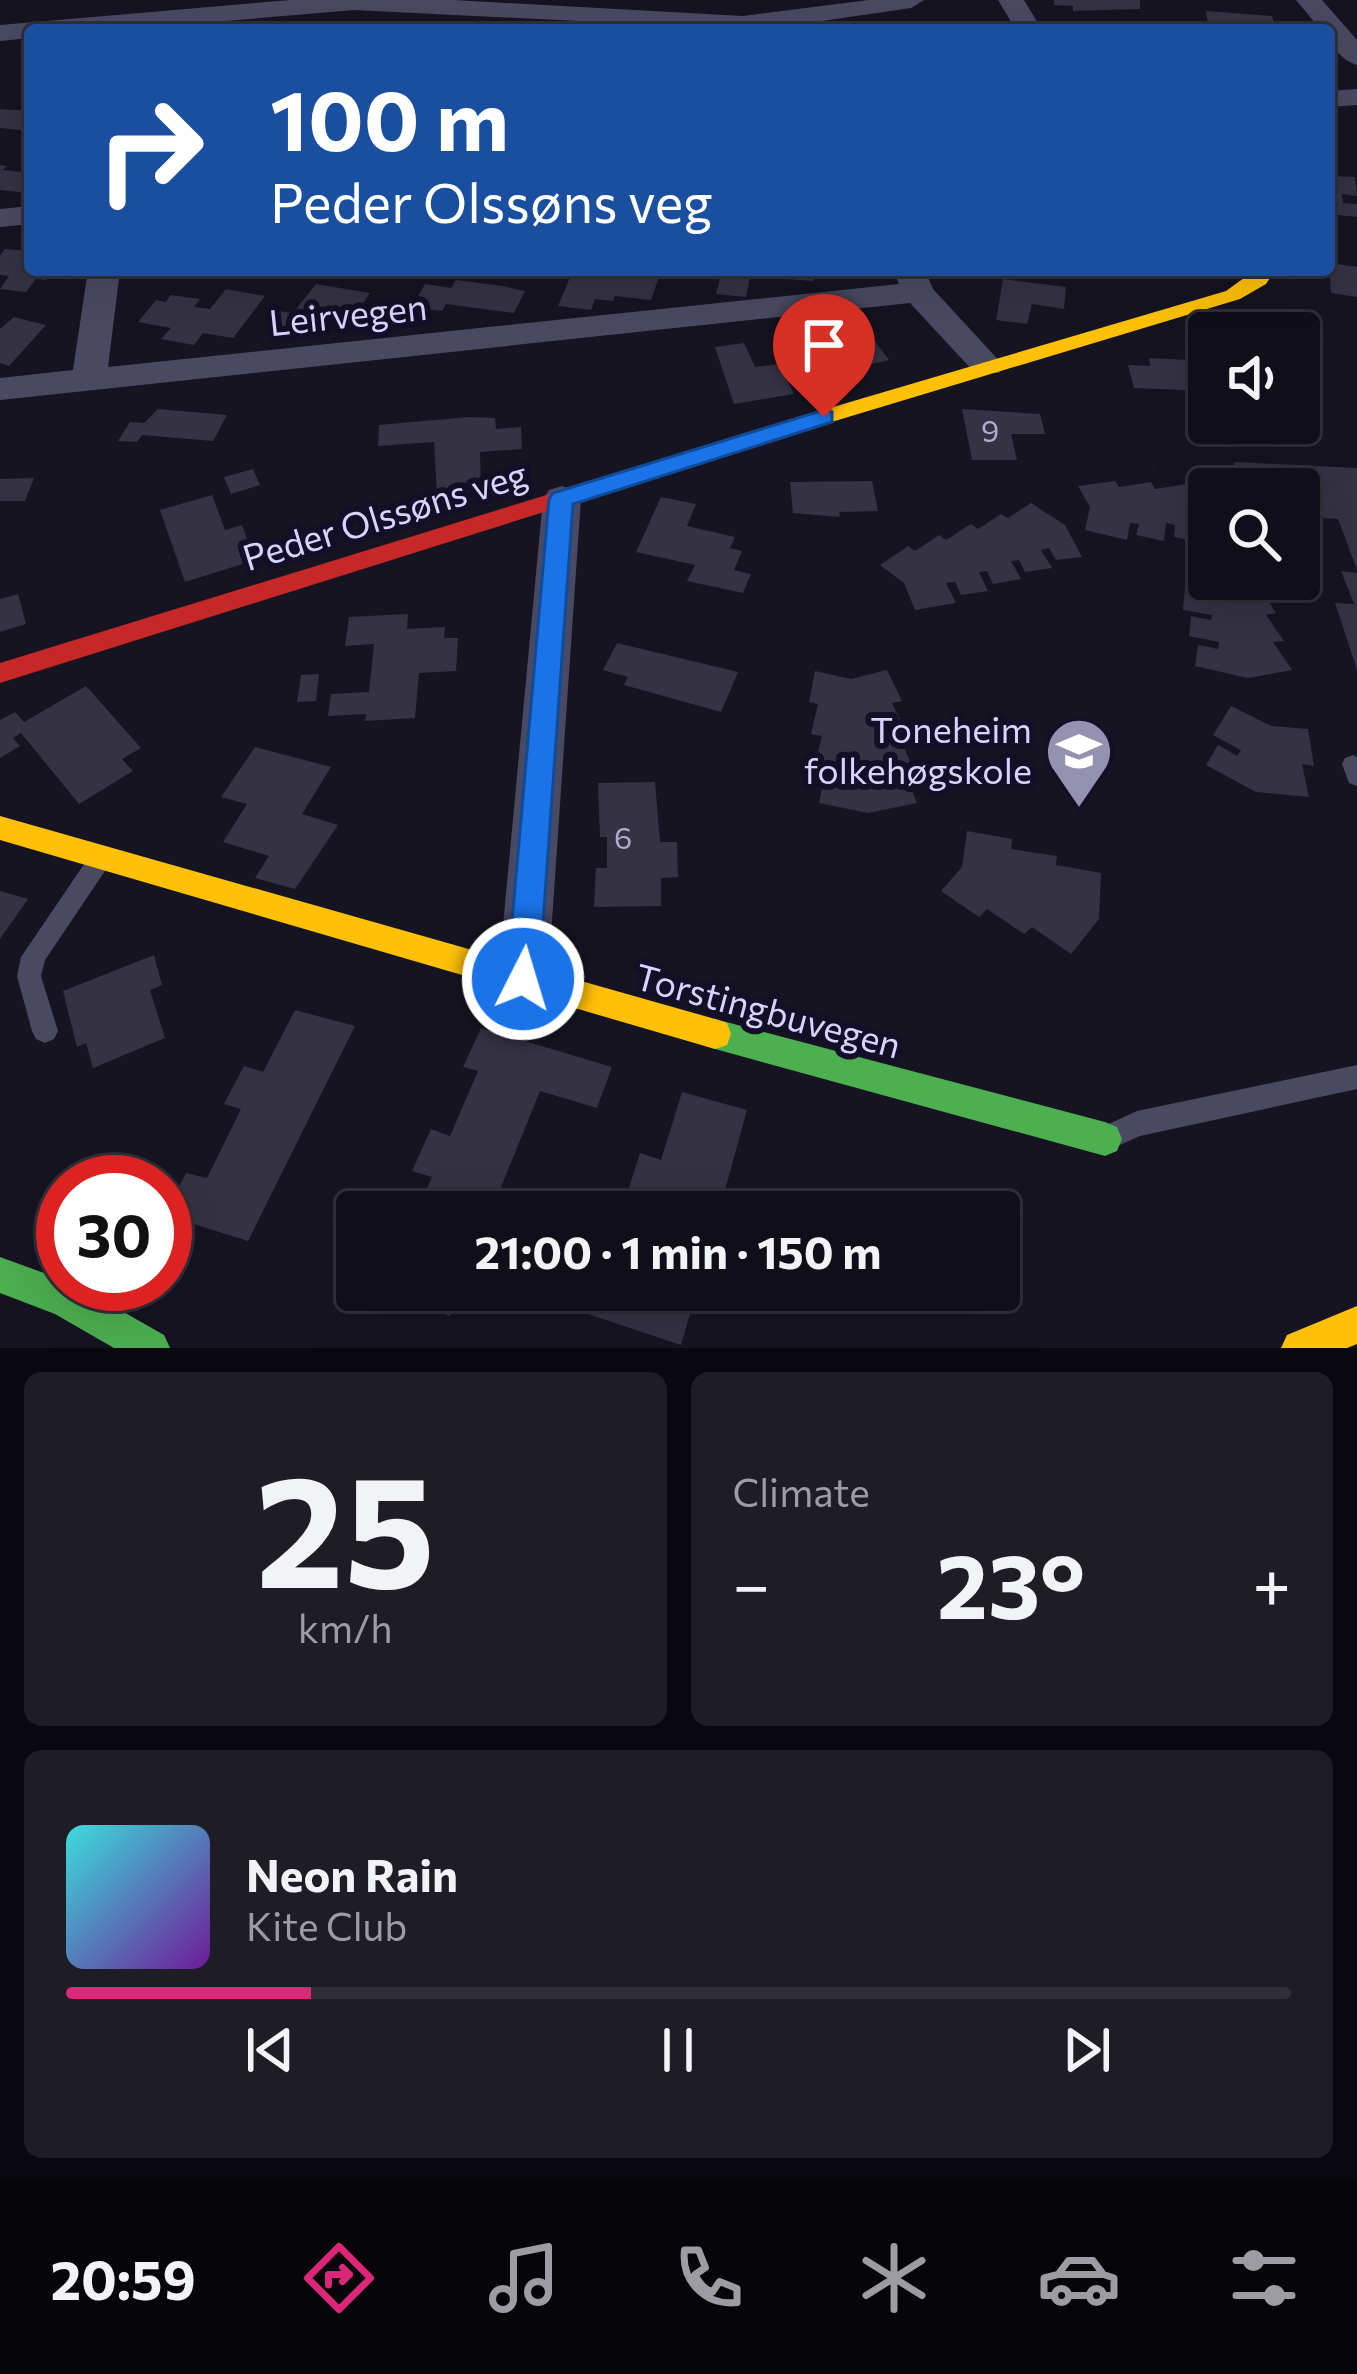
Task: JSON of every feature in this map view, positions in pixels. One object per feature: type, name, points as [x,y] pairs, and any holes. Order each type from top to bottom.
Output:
[{"type":"main road","name":"Peder Olssøns veg","points":[[0,673],[987,366],[1233,295],[1261,276]]},
{"type":"main road","name":"Torstingbuvegen","points":[[0,828],[523,979],[1105,1139]]},
{"type":"main road","points":[[13,1280],[65,1300],[151,1348]]},
{"type":"main road","points":[[1300,1348],[1357,1324]]},
{"type":"street","points":[[48,24],[80,18],[354,2],[484,20],[742,24],[911,0]]},
{"type":"street","points":[[1309,0],[1329,24]]},
{"type":"street","points":[[1335,31],[1357,57]]},
{"type":"street","points":[[89,380],[103,276]]},
{"type":"street","points":[[914,281],[987,366]]},
{"type":"street","name":"Leirvegen","points":[[0,389],[914,281]]},
{"type":"street","points":[[523,979],[562,499]]},
{"type":"lane","points":[[45,1031],[29,976],[33,956],[101,857]]},
{"type":"lane","points":[[1105,1139],[1137,1124],[1357,1077]]},
{"type":"lane","points":[[9,1315],[13,1280]]},
{"type":"building","points":[[1054,0],[1140,0],[1140,9],[1073,11],[1073,6],[1054,5]]},
{"type":"building","points":[[1206,11],[1272,16],[1274,24],[1208,24]]},
{"type":"building","points":[[0,109],[24,111],[21,130],[0,128]]},
{"type":"building","points":[[0,165],[7,166],[3,170],[24,172],[24,192],[0,190]]},
{"type":"building","points":[[1335,176],[1355,177],[1357,196],[1342,194],[1343,203],[1357,204],[1357,217],[1335,215]]},
{"type":"building","points":[[5,249],[24,251],[24,276],[49,276],[36,279],[26,292],[0,289],[9,276],[0,275],[0,255]]},
{"type":"building","points":[[1335,264],[1357,267],[1357,297],[1331,293]]},
{"type":"building","points":[[570,276],[659,276],[651,300],[615,296],[613,301],[595,299],[591,310],[558,306]]},
{"type":"building","points":[[720,276],[750,276],[746,297],[716,294]]},
{"type":"building","points":[[750,276],[814,276],[813,281]]},
{"type":"building","points":[[1003,279],[1066,287],[1064,309],[1032,304],[1027,324],[996,320]]},
{"type":"building","points":[[456,280],[525,291],[514,313],[446,304],[442,311],[412,307],[425,284],[451,288]]},
{"type":"building","points":[[316,284],[370,293],[352,319],[324,314],[309,335],[266,327],[279,311],[293,313]]},
{"type":"building","points":[[226,289],[265,296],[233,338],[203,333],[194,345],[161,339],[171,328],[138,322],[156,300],[165,302],[171,295],[200,299],[194,307],[210,309]]},
{"type":"building","points":[[14,317],[46,325],[9,366],[0,363],[0,329]]},
{"type":"building","points":[[832,329],[842,342],[871,336],[889,360],[824,376],[797,337]]},
{"type":"building","points":[[744,343],[755,367],[779,364],[794,394],[734,404],[715,347]]},
{"type":"building","points":[[1149,358],[1188,360],[1188,390],[1134,388],[1128,365],[1150,366]]},
{"type":"building","points":[[158,409],[227,415],[213,441],[142,435],[137,442],[118,441],[130,422],[144,423]]},
{"type":"building","points":[[962,409],[1040,414],[1045,434],[1011,434],[1017,460],[972,460]]},
{"type":"building","points":[[495,418],[496,429],[521,427],[522,449],[480,452],[481,491],[437,495],[434,442],[378,446],[379,425]]},
{"type":"building","points":[[1234,462],[1357,468],[1357,570],[1338,519],[1320,518],[1320,468],[1236,468]]},
{"type":"building","points":[[253,469],[260,485],[231,494],[224,477]]},
{"type":"building","points":[[34,478],[25,501],[0,501],[0,479]]},
{"type":"building","points":[[872,481],[878,511],[839,512],[840,517],[793,513],[790,482]]},
{"type":"building","points":[[1151,482],[1155,489],[1187,484],[1188,540],[1174,537],[1175,525],[1166,523],[1164,541],[1136,535],[1139,524],[1130,523],[1127,540],[1085,530],[1090,507],[1078,486]]},
{"type":"building","points":[[212,495],[225,530],[242,525],[255,560],[185,582],[160,510]]},
{"type":"building","points":[[661,497],[696,504],[687,526],[735,537],[730,548],[742,551],[734,570],[751,574],[743,593],[687,581],[695,565],[636,552]]},
{"type":"building","points":[[1031,503],[1065,525],[1082,557],[1056,560],[1049,548],[1041,550],[1052,568],[1025,572],[1019,560],[1011,561],[1021,579],[993,584],[987,571],[979,572],[988,591],[961,595],[955,582],[946,583],[956,603],[915,610],[904,583],[880,565],[908,546],[915,551],[939,535],[946,540],[971,524],[978,529]]},
{"type":"building","points":[[1341,571],[1357,573],[1357,670],[1335,603],[1354,604]]},
{"type":"building","points":[[1186,579],[1188,600],[1267,600],[1276,613],[1266,615],[1284,641],[1273,642],[1292,670],[1248,678],[1195,666],[1198,645],[1218,649],[1219,642],[1189,636],[1191,616],[1211,620],[1212,615],[1183,610]]},
{"type":"building","points":[[18,594],[26,624],[0,632],[0,599]]},
{"type":"building","points":[[408,614],[407,629],[445,627],[444,638],[458,638],[456,671],[419,673],[415,718],[365,721],[366,714],[328,716],[331,694],[369,692],[374,644],[345,646],[349,617]]},
{"type":"building","points":[[617,643],[738,672],[721,712],[624,685],[628,677],[603,670]]},
{"type":"building","points":[[887,670],[902,701],[892,703],[907,734],[899,735],[912,767],[903,769],[917,803],[868,813],[819,803],[826,770],[814,768],[822,736],[811,734],[818,704],[809,702],[815,671],[851,679]]},
{"type":"building","points":[[319,674],[316,701],[297,702],[301,675]]},
{"type":"building","points":[[86,686],[141,748],[122,759],[133,771],[79,804],[21,733],[13,738],[20,746],[0,758],[0,720],[15,712],[24,722]]},
{"type":"building","points":[[1231,706],[1271,726],[1308,729],[1314,766],[1302,764],[1309,797],[1256,792],[1206,765],[1218,745],[1237,756],[1241,750],[1213,735]]},
{"type":"building","points":[[255,747],[331,767],[302,814],[338,825],[295,889],[255,878],[269,856],[223,842],[247,804],[221,797]]},
{"type":"building","points":[[655,782],[660,842],[677,842],[678,877],[661,878],[661,906],[594,907],[596,868],[607,868],[607,837],[600,837],[598,783]]},
{"type":"building","points":[[967,831],[1012,839],[1011,849],[1057,856],[1056,865],[1101,873],[1099,919],[1071,954],[1032,927],[1024,934],[987,909],[979,917],[941,891],[962,867]]},
{"type":"building","points":[[0,891],[28,899],[0,939]]},
{"type":"building","points":[[154,955],[162,985],[150,990],[165,1038],[93,1068],[86,1043],[77,1047],[63,991]]},
{"type":"building","points":[[295,1010],[355,1026],[248,1241],[192,1223],[192,1174],[207,1178],[241,1109],[224,1104],[244,1066],[263,1072]]},
{"type":"building","points":[[481,1028],[612,1067],[597,1108],[540,1091],[500,1191],[426,1191],[432,1177],[412,1171],[431,1129],[450,1136],[478,1071],[463,1067]]},
{"type":"building","points":[[682,1092],[747,1110],[725,1191],[628,1191],[640,1153],[661,1160]]},
{"type":"building","points":[[589,1311],[691,1311],[681,1345]]},
{"type":"traffic: fast","points":[[715,1034],[1105,1139]]},
{"type":"traffic: fast","points":[[0,1275],[65,1299],[151,1348]]},
{"type":"traffic: slow","points":[[797,425],[1233,295],[1261,276]]},
{"type":"traffic: slow","points":[[0,828],[715,1034]]},
{"type":"traffic: slow","points":[[1300,1348],[1357,1325]]},
{"type":"traffic: jam","points":[[0,673],[797,425]]},
{"type":"place","name":"Toneheim folkehøgskole","points":[[1079,810]]},
{"type":"route","points":[[523,979],[562,499],[824,417]]}]
